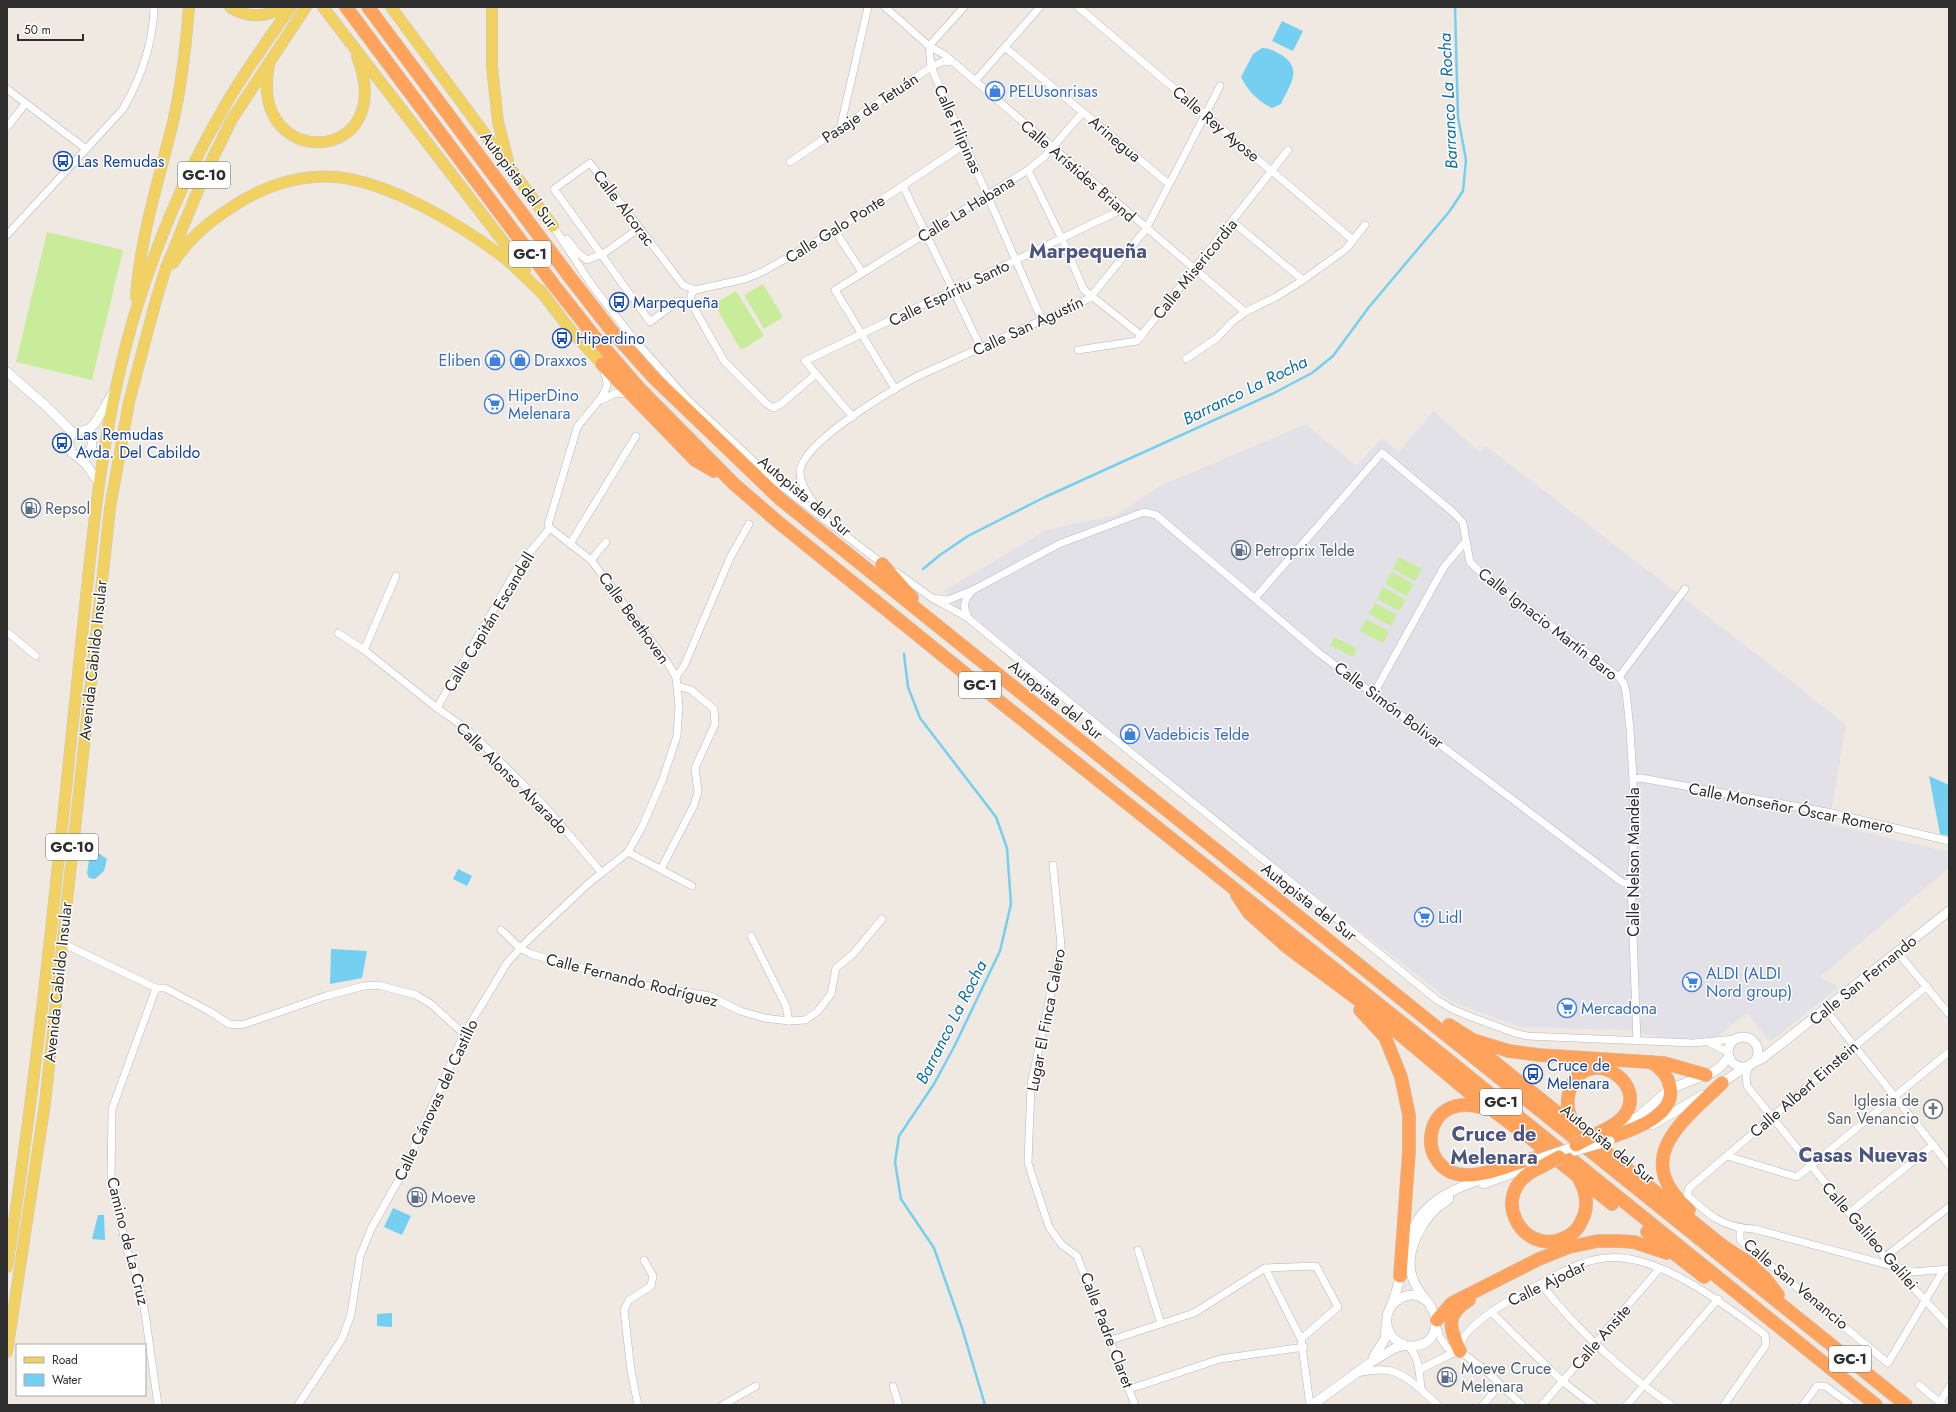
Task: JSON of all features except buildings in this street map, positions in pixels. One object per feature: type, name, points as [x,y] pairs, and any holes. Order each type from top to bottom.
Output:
[{"type":"highway","name":"GC-1","points":[[346,7],[553,284],[590,330],[640,389],[734,484],[808,546],[1876,1405]]},
{"type":"highway","name":"Autopista del Sur","points":[[368,7],[611,330],[653,378],[780,499],[1906,1405]]},
{"type":"highway","points":[[602,364],[695,460],[734,484]]},
{"type":"highway","points":[[882,564],[939,628]]},
{"type":"highway","points":[[1229,884],[1250,913],[1288,947],[1361,1002],[1493,1112],[1534,1141],[1746,1311],[1772,1321]]},
{"type":"highway","points":[[1341,949],[1382,975],[1449,1025],[1723,1246],[1752,1265]]},
{"type":"highway","points":[[1323,974],[1385,1037],[1395,1059],[1405,1091],[1409,1115],[1409,1133],[1400,1276]]},
{"type":"highway","points":[[1449,1025],[1473,1040],[1509,1051],[1539,1055],[1673,1064],[1706,1076]]},
{"type":"highway","points":[[1578,1148],[1607,1136],[1646,1123],[1659,1115],[1666,1106],[1671,1095],[1664,1073],[1651,1062]]},
{"type":"highway","points":[[1580,1130],[1571,1119],[1567,1107],[1568,1096],[1577,1077],[1586,1071],[1606,1069],[1616,1073],[1624,1080],[1630,1094],[1629,1108],[1607,1136]]},
{"type":"highway","points":[[1722,1083],[1672,1134],[1662,1156],[1662,1166],[1665,1179],[1680,1202],[1752,1265],[1765,1278],[1794,1314]]},
{"type":"highway","points":[[1493,1112],[1479,1106],[1464,1104],[1447,1109],[1434,1123],[1429,1141],[1435,1158],[1450,1172],[1467,1175],[1531,1164],[1553,1156]]},
{"type":"highway","points":[[1553,1156],[1531,1164],[1527,1174],[1520,1181],[1514,1192],[1512,1213],[1518,1225],[1534,1239],[1552,1242],[1559,1240],[1571,1235],[1580,1225],[1587,1208],[1585,1193],[1577,1176]]},
{"type":"highway","points":[[1436,1323],[1452,1303],[1502,1276],[1569,1247],[1598,1241],[1634,1242],[1665,1252],[1682,1261]]},
{"type":"highway","points":[[1460,1351],[1451,1330],[1452,1318],[1462,1305],[1502,1276]]},
{"type":"main road","points":[[135,313],[141,253],[173,120],[186,39],[189,7]]},
{"type":"main road","points":[[230,7],[242,14],[252,15],[271,13],[283,7]]},
{"type":"main road","name":"Avenida Cabildo Insular","points":[[7,1267],[34,1078],[98,483],[116,389],[135,313],[172,213],[203,146],[221,112],[246,71],[291,7]]},
{"type":"main road","name":"Avenida Cabildo Insular","points":[[7,1352],[45,1103],[110,508],[129,402],[166,268],[203,178],[232,119],[306,7]]},
{"type":"main road","points":[[323,7],[572,332],[602,364]]},
{"type":"main road","points":[[390,7],[554,226]]},
{"type":"main road","points":[[492,7],[494,81],[498,122],[510,168]]},
{"type":"main road","points":[[271,59],[267,77],[268,91],[270,104],[278,121],[285,130],[297,139],[314,143],[324,143],[335,141],[352,128],[363,102],[366,88],[353,46]]},
{"type":"main road","points":[[156,300],[169,268],[178,256],[206,226],[241,200],[276,184],[307,178],[337,177],[362,183],[388,192],[420,205],[456,225],[502,256],[544,296]]},
{"type":"street","points":[[7,235],[123,109],[135,88],[148,52],[154,7]]},
{"type":"street","points":[[840,129],[868,7]]},
{"type":"street","name":"Calle Arístides Briand","points":[[885,7],[929,46],[975,81],[1146,229],[1245,312]]},
{"type":"street","points":[[929,46],[964,7]]},
{"type":"street","points":[[975,81],[1006,48],[1040,7]]},
{"type":"street","name":"Calle Rey Ayose","points":[[1078,7],[1353,240]]},
{"type":"street","name":"Calle Filipinas","points":[[929,46],[931,67],[1042,320]]},
{"type":"street","name":"Arinegua","points":[[1006,48],[1170,184]]},
{"type":"street","name":"Pasaje de Tetuán","points":[[790,162],[931,67],[944,61],[952,62]]},
{"type":"street","name":"Calle San Agustín","points":[[826,520],[803,484],[800,473],[805,458],[822,439],[895,389],[916,377],[1088,299],[1146,229],[1204,114],[1220,86]]},
{"type":"street","points":[[7,89],[86,149]]},
{"type":"street","points":[[7,127],[26,104]]},
{"type":"street","name":"Calle La Habana","points":[[861,335],[834,290],[1028,170],[1045,156],[1083,112]]},
{"type":"street","name":"Calle Galo Ponte","points":[[696,290],[745,279],[762,272],[835,231],[964,145]]},
{"type":"street","name":"Calle Misericordia","points":[[1078,350],[1137,342],[1233,222],[1288,150]]},
{"type":"street","name":"Calle Alcorac","points":[[601,256],[554,189],[590,163],[638,229],[683,285]]},
{"type":"street","points":[[1028,170],[1062,239],[1084,290],[1142,336]]},
{"type":"street","points":[[903,186],[927,233],[981,348]]},
{"type":"street","name":"Calle Espíritu Santo","points":[[816,374],[805,361],[1123,209]]},
{"type":"street","points":[[1233,222],[1303,280]]},
{"type":"street","points":[[1186,359],[1217,338],[1232,322],[1245,312],[1276,297],[1303,280],[1346,249],[1365,225]]},
{"type":"street","points":[[554,226],[562,232],[577,252],[587,260],[601,256],[638,229]]},
{"type":"street","points":[[554,226],[591,284],[632,337],[688,400],[775,481],[882,564],[895,571],[932,598],[968,618],[1112,737],[1437,1000],[1452,1009],[1516,1033],[1562,1038],[1708,1043],[1744,1037],[1764,1047],[1777,1047]]},
{"type":"street","points":[[835,231],[862,272]]},
{"type":"street","points":[[601,256],[650,322],[678,301],[682,296],[683,285],[696,290],[691,295],[691,303],[724,361],[766,403],[773,408],[781,404],[816,374],[853,417]]},
{"type":"street","points":[[678,301],[691,303]]},
{"type":"street","points":[[861,335],[895,389]]},
{"type":"street","points":[[550,528],[548,525],[577,428],[583,418],[605,392],[607,383],[602,364]]},
{"type":"street","points":[[7,372],[73,432],[83,431],[95,423],[116,389]]},
{"type":"street","points":[[594,405],[616,393],[631,394]]},
{"type":"street","points":[[76,455],[85,455],[91,449],[92,440],[90,436],[83,431]]},
{"type":"street","points":[[73,432],[70,436],[68,446],[70,452],[76,455],[92,471],[98,483]]},
{"type":"street","points":[[570,544],[636,436]]},
{"type":"street","name":"Calle Ignacio Martín Baro","points":[[1255,598],[1382,453],[1454,513],[1463,523],[1470,562],[1480,572],[1619,678],[1624,684]]},
{"type":"street","name":"Calle Simón Bolivar","points":[[973,590],[1059,544],[1144,512],[1156,514],[1319,653],[1374,693],[1623,883],[1631,883]]},
{"type":"street","points":[[676,677],[684,666],[730,558],[749,524]]},
{"type":"street","name":"Calle Beethoven","points":[[550,528],[591,560],[668,662],[676,677]]},
{"type":"street","name":"Calle Capitán Escandell","points":[[437,708],[519,566],[550,528]]},
{"type":"street","points":[[1374,693],[1444,567],[1466,541]]},
{"type":"street","name":"Calle Beethoven","points":[[591,560],[606,542]]},
{"type":"street","points":[[364,650],[396,576]]},
{"type":"street","points":[[1619,678],[1685,589]]},
{"type":"street","points":[[932,598],[948,600],[973,590]]},
{"type":"street","points":[[968,618],[964,608],[965,598],[973,590]]},
{"type":"street","points":[[7,632],[36,656]]},
{"type":"street","name":"Calle Alonso Alvarado","points":[[338,632],[364,650],[437,708],[468,730],[535,797],[602,873]]},
{"type":"street","name":"Calle Cánovas del Castillo","points":[[298,1405],[342,1339],[351,1314],[360,1256],[371,1229],[403,1172],[464,1034],[507,963],[520,948],[589,883],[628,852],[642,827],[662,781],[677,736],[679,706],[676,677]]},
{"type":"street","name":"Calle Nelson Mandela","points":[[1624,684],[1630,729],[1633,779],[1634,834],[1631,883],[1637,1041]]},
{"type":"street","points":[[661,869],[694,805],[698,792],[696,768],[714,724],[714,709],[691,690],[678,686]]},
{"type":"street","name":"Calle Monseñor Óscar Romero","points":[[1633,779],[1641,778],[1832,813],[1949,841]]},
{"type":"street","points":[[628,852],[692,886]]},
{"type":"street","name":"Lugar El Finca Calero","points":[[1053,865],[1061,945],[1031,1085],[1028,1163],[1049,1227],[1062,1245],[1077,1256]]},
{"type":"street","name":"Calle San Fernando","points":[[1607,1136],[1647,1128],[1676,1112],[1749,1065],[1763,1058],[1826,1010],[1949,911]]},
{"type":"street","name":"Calle Fernando Rodríguez","points":[[501,930],[520,948],[531,954],[644,985],[710,996],[740,1011],[764,1018],[790,1021],[805,1020],[817,1012],[830,994],[836,968],[853,954],[882,918]]},
{"type":"street","points":[[751,936],[786,1006],[790,1021]]},
{"type":"street","points":[[62,943],[156,988],[165,988],[209,1011],[229,1024],[242,1025],[326,996],[364,986],[378,985],[416,995],[431,1004],[464,1034]]},
{"type":"street","points":[[1898,953],[1949,1014]]},
{"type":"street","name":"Calle Albert Einstein","points":[[1687,1195],[1689,1188],[1927,986]]},
{"type":"street","name":"Camino de La Cruz","points":[[156,988],[112,1109],[111,1180],[126,1250],[138,1280],[146,1321],[158,1405]]},
{"type":"street","points":[[1826,1010],[1856,1045],[1949,1165]]},
{"type":"street","points":[[1670,1089],[1679,1084],[1706,1076],[1720,1067],[1729,1055],[1730,1044],[1736,1039]]},
{"type":"street","points":[[1708,1043],[1719,1046],[1738,1066],[1749,1065],[1757,1056],[1758,1052],[1755,1043]]},
{"type":"street","points":[[1727,1156],[1797,1177],[1949,1052]]},
{"type":"street","name":"Calle Galileo Galilei","points":[[1749,1065],[1746,1076],[1747,1086],[1810,1166],[1885,1257],[1949,1326]]},
{"type":"street","points":[[1849,1213],[1933,1145]]},
{"type":"street","points":[[1553,1156],[1578,1148]]},
{"type":"street","points":[[1553,1156],[1578,1148]]},
{"type":"street","points":[[1421,1388],[1416,1356],[1407,1345],[1393,1338],[1386,1318],[1400,1276],[1405,1249],[1416,1222],[1435,1201],[1464,1185],[1531,1164]]},
{"type":"street","points":[[1522,1405],[1485,1370],[1460,1351],[1448,1348],[1440,1337],[1435,1312],[1414,1283],[1410,1260],[1417,1235],[1429,1216],[1447,1199],[1531,1164]]},
{"type":"street","name":"Calle San Venancio","points":[[1687,1195],[1713,1218],[1740,1229],[1740,1240],[1888,1363],[1926,1301]]},
{"type":"street","points":[[1885,1257],[1949,1207]]},
{"type":"street","points":[[1740,1229],[1754,1229],[1914,1272],[1947,1269]]},
{"type":"street","points":[[1138,1250],[1161,1324]]},
{"type":"street","name":"Calle Padre Claret","points":[[1077,1256],[1111,1340],[1135,1405]]},
{"type":"street","name":"Calle Ajodar","points":[[1460,1351],[1465,1335],[1498,1306],[1579,1264],[1604,1258],[1626,1257],[1659,1269],[1703,1289],[1765,1335],[1766,1345],[1724,1405]]},
{"type":"street","points":[[638,1405],[631,1371],[624,1310],[629,1300],[651,1286],[653,1276],[644,1260]]},
{"type":"street","points":[[1111,1340],[1194,1313],[1265,1268],[1316,1266],[1338,1307],[1302,1339]]},
{"type":"street","points":[[1265,1268],[1302,1339],[1311,1405],[1370,1363],[1395,1348],[1423,1343],[1429,1339],[1436,1323]]},
{"type":"street","name":"Calle Ansite","points":[[1542,1405],[1659,1269]]},
{"type":"street","points":[[1926,1301],[1947,1269]]},
{"type":"street","points":[[1541,1284],[1550,1296],[1596,1343],[1643,1386],[1671,1405]]},
{"type":"street","points":[[1391,1306],[1403,1297],[1419,1296],[1426,1300]]},
{"type":"street","points":[[1627,1405],[1718,1299]]},
{"type":"street","points":[[1491,1312],[1562,1382],[1592,1405]]},
{"type":"street","points":[[1370,1363],[1385,1339],[1387,1324]]},
{"type":"street","points":[[1130,1389],[1220,1359],[1304,1347]]},
{"type":"street","points":[[1419,1370],[1449,1354],[1460,1351]]},
{"type":"street","points":[[1356,1373],[1376,1370],[1391,1371],[1421,1388],[1438,1405]]},
{"type":"street","points":[[1483,1405],[1500,1385]]},
{"type":"street","points":[[1919,1385],[1941,1404],[1949,1387]]},
{"type":"street","points":[[723,1405],[756,1386]]},
{"type":"street","points":[[893,1386],[899,1405]]},
{"type":"street","points":[[1803,1405],[1817,1386],[1825,1386],[1851,1405]]},
{"type":"shaded area","points":[[1433,411],[1480,452],[1486,446],[1790,680],[1846,725],[1829,824],[1949,852],[1949,868],[1820,977],[1839,987],[1770,1042],[1747,1013],[1714,1039],[1674,1040],[1627,1030],[1521,1027],[1452,1002],[1212,816],[965,620],[944,591],[1046,530],[1117,515],[1160,486],[1306,424],[1356,466],[1382,438],[1399,452]]},
{"type":"green space","points":[[47,232],[123,250],[92,380],[16,362]]},
{"type":"green space","points":[[763,284],[783,317],[764,329],[744,295]]},
{"type":"green space","points":[[736,291],[764,336],[741,350],[714,304]]},
{"type":"green space","points":[[1399,557],[1422,569],[1415,581],[1393,569]]},
{"type":"green space","points":[[1391,572],[1414,584],[1407,596],[1385,584]]},
{"type":"green space","points":[[1383,587],[1406,600],[1399,611],[1377,599]]},
{"type":"green space","points":[[1375,603],[1397,615],[1391,626],[1369,614]]},
{"type":"green space","points":[[1366,619],[1389,631],[1383,643],[1360,631]]},
{"type":"green space","points":[[1335,637],[1357,649],[1353,657],[1330,645]]},
{"type":"water","points":[[1282,21],[1303,31],[1293,51],[1272,41]]},
{"type":"water","points":[[1262,48],[1270,49],[1283,56],[1289,61],[1293,73],[1290,85],[1281,104],[1272,108],[1254,95],[1241,77],[1253,54]]},
{"type":"water","points":[[1929,776],[1949,785],[1949,836],[1940,834]]},
{"type":"water","points":[[97,852],[107,859],[104,871],[95,879],[89,878],[87,873],[90,854]]},
{"type":"water","points":[[458,869],[472,876],[467,886],[453,879]]},
{"type":"water","points":[[331,949],[367,951],[362,978],[330,984]]},
{"type":"water","points":[[393,1208],[411,1216],[402,1235],[384,1227]]},
{"type":"water","points":[[98,1215],[104,1215],[105,1240],[92,1239]]},
{"type":"water","points":[[392,1313],[392,1327],[377,1326],[377,1314]]},
{"type":"waterway","name":"Barranco La Rocha","points":[[923,569],[940,555],[968,536],[1045,497],[1272,394],[1312,373],[1333,356],[1369,307],[1449,212],[1463,191],[1466,160],[1458,117],[1455,7]]},
{"type":"waterway","name":"Barranco La Rocha","points":[[904,654],[908,687],[920,718],[996,817],[1007,848],[1011,904],[1000,951],[955,1045],[934,1084],[899,1136],[895,1162],[901,1199],[934,1248],[962,1328],[985,1405]]},
{"type":"place","name":"PELUsonrisas","points":[[995,91]]},
{"type":"place","name":"Las Remudas","points":[[63,161]]},
{"type":"place","name":"Marpequeña","points":[[619,302]]},
{"type":"place","name":"Hiperdino","points":[[562,338]]},
{"type":"place","name":"Eliben","points":[[495,360]]},
{"type":"place","name":"Draxxos","points":[[520,360]]},
{"type":"place","name":"HiperDino Melenara","points":[[494,404]]},
{"type":"place","name":"Las Remudas Avda. Del Cabildo","points":[[62,443]]},
{"type":"place","name":"Repsol","points":[[31,508]]},
{"type":"place","name":"Petroprix Telde","points":[[1241,550]]},
{"type":"place","name":"Vadebicis Telde","points":[[1130,734]]},
{"type":"place","name":"Lidl","points":[[1424,917]]},
{"type":"place","name":"ALDI (ALDI Nord group)","points":[[1692,982]]},
{"type":"place","name":"Mercadona","points":[[1567,1008]]},
{"type":"place","name":"Cruce de Melenara","points":[[1533,1074]]},
{"type":"place","name":"Iglesia de San Venancio","points":[[1933,1109]]},
{"type":"place","name":"Moeve","points":[[417,1197]]},
{"type":"place","name":"Moeve Cruce Melenara","points":[[1447,1377]]},
{"type":"district","name":"Marpequeña","points":[[1088,251]]},
{"type":"district","name":"Cruce de Melenara","points":[[1494,1146]]},
{"type":"district","name":"Casas Nuevas","points":[[1863,1155]]}]
